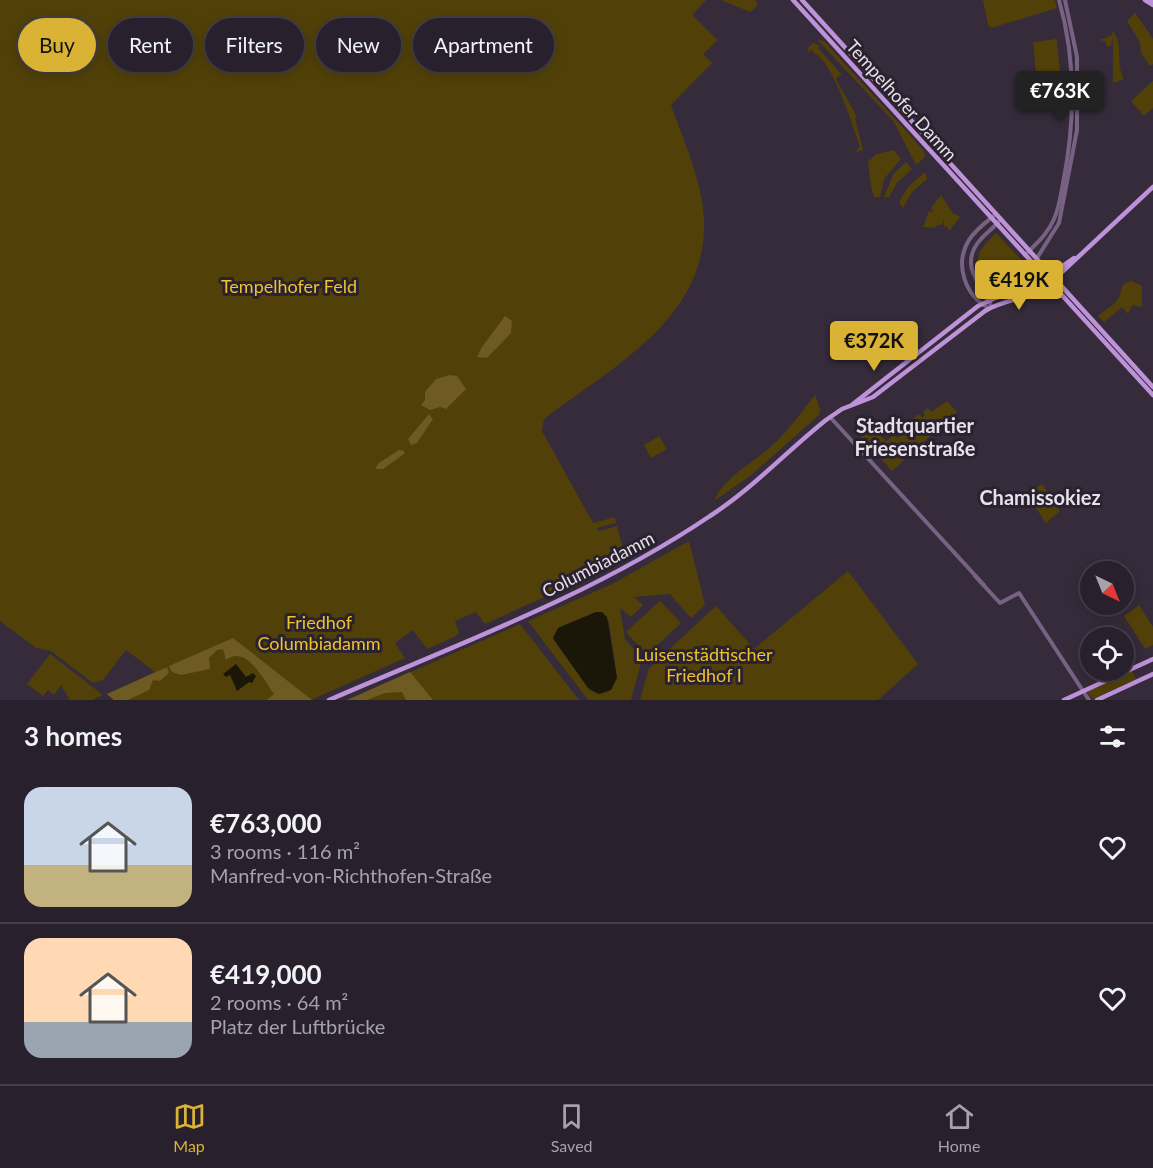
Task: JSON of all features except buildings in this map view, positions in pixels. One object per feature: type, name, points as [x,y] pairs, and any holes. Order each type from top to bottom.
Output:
[{"type":"main road","name":"Tempelhofer Damm","points":[[793,0],[997,225],[1037,258],[1084,313]]},
{"type":"main road","name":"Tempelhofer Damm","points":[[802,0],[1001,219],[1051,283],[1084,313]]},
{"type":"main road","points":[[1145,0],[1152,2]]},
{"type":"main road","points":[[991,307],[1028,297],[1051,283],[1054,276],[1153,187]]},
{"type":"main road","name":"Columbiadamm","points":[[329,700],[581,590],[640,561],[727,505],[830,417],[852,405],[982,304],[1026,290],[1054,276]]},
{"type":"main road","name":"Columbiadamm","points":[[852,405],[870,399],[991,307]]},
{"type":"main road","points":[[1084,313],[1153,387]]},
{"type":"main road","points":[[1084,313],[1153,395]]},
{"type":"main road","points":[[915,355],[920,361]]},
{"type":"main road","points":[[900,367],[905,373]]},
{"type":"main road","points":[[892,373],[897,379]]},
{"type":"main road","points":[[1064,700],[1153,659]]},
{"type":"main road","points":[[1097,700],[1153,674]]},
{"type":"street","points":[[1027,252],[1051,226],[1056,214],[1068,159],[1072,99],[1068,45],[1059,0]]},
{"type":"street","points":[[1037,258],[1056,230],[1076,139],[1079,107],[1076,52],[1065,0]]},
{"type":"street","points":[[991,307],[982,304],[964,279],[962,258],[970,238],[996,214]]},
{"type":"street","points":[[991,307],[973,276],[971,259],[978,243],[1001,219]]},
{"type":"street","points":[[1051,226],[1056,230]]},
{"type":"street","points":[[830,417],[998,601],[1002,603],[1019,593],[1089,700]]},
{"type":"green space","name":"Tempelhofer Feld","points":[[0,0],[706,0],[692,15],[718,40],[703,54],[712,63],[671,105],[692,164],[702,201],[703,240],[695,274],[679,304],[658,330],[602,377],[544,419],[542,431],[593,523],[615,517],[616,523],[597,528],[599,531],[617,526],[626,560],[485,624],[476,612],[455,621],[459,632],[456,636],[427,649],[413,630],[395,643],[405,658],[311,700],[114,700],[107,694],[155,672],[126,650],[103,680],[93,683],[51,651],[36,648],[0,621]]},
{"type":"green space","points":[[721,0],[755,0],[758,5],[750,12]]},
{"type":"green space","points":[[983,0],[1055,0],[1057,8],[991,28],[988,25]]},
{"type":"green space","points":[[1135,13],[1153,39],[1153,64],[1150,66],[1141,53],[1140,42],[1127,21]]},
{"type":"green space","points":[[1113,31],[1118,43],[1121,73],[1124,79],[1113,83],[1113,37],[1111,46],[1107,47],[1106,42],[1100,40],[1112,35]]},
{"type":"green space","points":[[817,39],[825,42],[924,151],[925,157],[916,165],[894,122]]},
{"type":"green space","points":[[1057,39],[1060,74],[1036,76],[1033,42]]},
{"type":"green space","points":[[813,43],[820,46],[818,48],[842,75],[836,79],[857,117],[855,118],[863,150],[857,152],[860,147],[832,74],[819,56],[812,50],[808,52],[808,48]]},
{"type":"green space","points":[[1153,81],[1153,108],[1144,116],[1131,101]]},
{"type":"green space","points":[[893,150],[901,159],[884,179],[880,197],[875,197],[872,192],[868,162],[875,155]]},
{"type":"green space","points":[[906,162],[912,169],[897,183],[889,197],[884,197],[894,173]]},
{"type":"green space","points":[[925,172],[927,179],[912,192],[903,208],[899,202],[908,187]]},
{"type":"green space","points":[[941,195],[954,215],[960,217],[949,231],[947,226],[944,227],[944,220],[942,225],[937,225],[935,228],[923,227],[929,211],[933,213],[931,208]]},
{"type":"green space","points":[[996,233],[1031,270],[1034,277],[1033,273],[1037,276],[1027,284],[991,293],[980,276],[977,262],[982,248]]},
{"type":"green space","points":[[1132,281],[1142,286],[1142,307],[1132,305],[1128,314],[1122,307],[1104,322],[1098,316],[1116,301],[1123,285]]},
{"type":"green space","points":[[815,395],[820,409],[819,415],[750,476],[714,501],[725,484],[768,449],[792,425]]},
{"type":"green space","points":[[947,401],[957,412],[892,471],[855,430],[871,419],[882,431],[879,435],[886,441],[894,435],[897,438],[900,436],[897,432],[902,429],[905,431],[908,428],[906,425],[911,420],[914,424],[917,422],[914,418],[919,414],[922,418],[925,415],[923,412],[928,408],[931,412]]},
{"type":"green space","points":[[659,436],[667,449],[651,458],[644,445]]},
{"type":"green space","points":[[1042,484],[1060,511],[1046,523],[1026,494]]},
{"type":"green space","points":[[689,541],[705,605],[691,618],[670,594],[634,597],[643,605],[631,617],[620,608],[625,639],[642,659],[631,700],[588,700],[528,621],[612,584]],"holes":[[[600,612],[609,622],[617,678],[607,692],[597,694],[590,690],[554,641],[558,628]]]},
{"type":"green space","name":"Luisenstädtischer Friedhof I","points":[[848,571],[918,664],[878,700],[640,700],[649,668],[716,606],[754,649]]},
{"type":"green space","points":[[660,601],[681,623],[647,655],[626,632]]},
{"type":"green space","points":[[1139,605],[1153,627],[1153,645],[1145,649],[1134,632],[1134,627],[1131,627],[1124,616],[1134,615],[1134,609]]},
{"type":"green space","points":[[520,624],[579,700],[347,700]]},
{"type":"green space","points":[[50,654],[103,695],[92,700],[70,700],[61,685],[54,695],[48,690],[43,696],[27,684]]},
{"type":"green space","points":[[1111,681],[1132,681],[1093,699],[1087,692]]},
{"type":"shaded area","points":[[505,316],[512,321],[511,333],[487,358],[477,357],[482,347]]},
{"type":"shaded area","points":[[450,375],[457,376],[466,389],[446,409],[440,407],[430,410],[421,405],[425,400],[425,392],[436,379]]},
{"type":"shaded area","points":[[429,414],[433,419],[417,443],[411,445],[408,439]]},
{"type":"shaded area","points":[[399,450],[404,451],[404,454],[383,469],[375,469],[379,463]]},
{"type":"shaded area","points":[[596,612],[602,612],[607,617],[617,678],[611,690],[599,694],[588,688],[553,638],[558,628]]},
{"type":"shaded area","points":[[233,638],[312,700],[267,700],[274,694],[254,666],[241,657],[234,656],[226,660],[223,649],[217,650],[209,658],[210,669],[181,675],[172,672],[169,666]]},
{"type":"shaded area","points":[[236,664],[246,677],[253,673],[256,676],[252,683],[249,682],[237,691],[230,675],[226,677],[223,674]]},
{"type":"shaded area","points":[[167,667],[169,673],[160,681],[153,680],[149,690],[128,700],[114,700],[107,694]]},
{"type":"shaded area","points":[[410,672],[433,700],[406,700],[402,692],[385,693],[367,700],[347,700]]},
{"type":"district","name":"Stadtquartier Friesenstraße","points":[[915,436]]},
{"type":"district","name":"Chamissokiez","points":[[1040,497]]},
{"type":"park label","name":"Friedhof Columbiadamm","points":[[319,632]]}]
